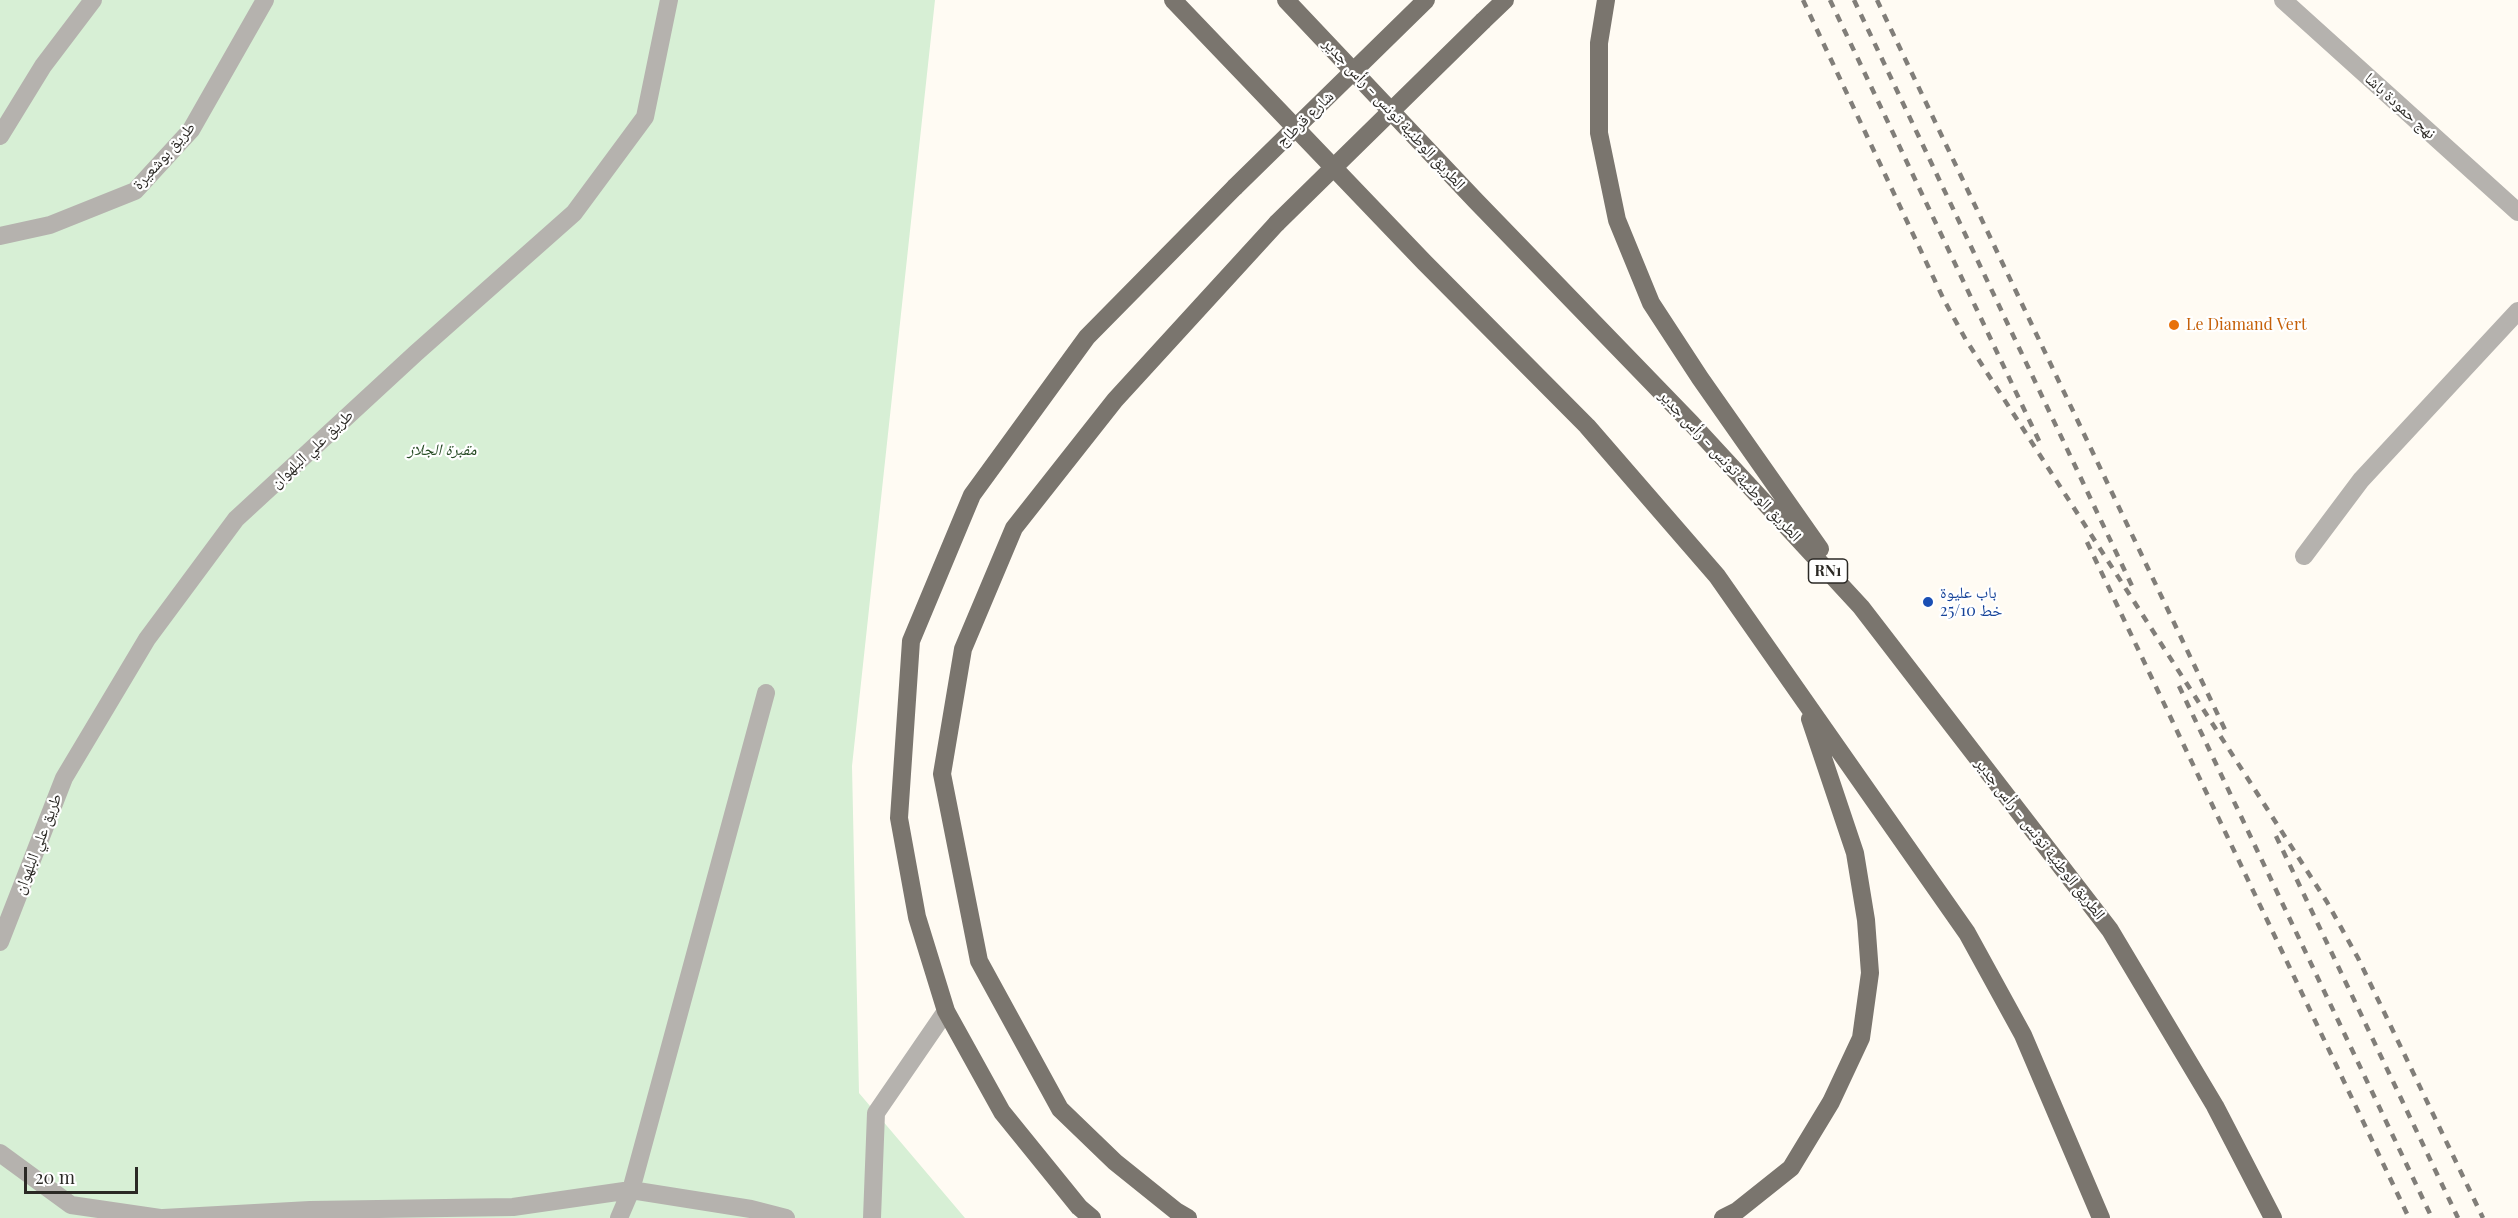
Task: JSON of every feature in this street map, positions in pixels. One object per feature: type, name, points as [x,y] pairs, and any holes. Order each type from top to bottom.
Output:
[{"type":"main road","points":[[1173,0],[1424,262],[1587,426],[1718,576],[1967,933],[2023,1035],[2101,1218]]},
{"type":"main road","name":"الطريق الوطنية تونس - رأس جدير","points":[[1286,0],[1475,200],[1692,424],[1861,607],[2110,930],[2215,1106],[2273,1218]]},
{"type":"main road","name":"شارع قرطاج","points":[[1092,1218],[1079,1207],[1002,1112],[946,1011],[916,917],[898,818],[911,641],[972,495],[1087,337],[1234,188],[1426,0]]},
{"type":"main road","points":[[1188,1218],[1115,1162],[1060,1110],[979,961],[942,774],[963,649],[1014,528],[1114,400],[1277,223],[1505,0]]},
{"type":"main road","points":[[1606,0],[1599,43],[1599,133],[1617,220],[1651,303],[1700,378],[1861,607]]},
{"type":"main road","points":[[1723,1218],[1737,1211],[1791,1168],[1832,1102],[1861,1038],[1870,973],[1866,920],[1855,853],[1803,700]]},
{"type":"street","points":[[0,136],[42,66],[93,0]]},
{"type":"street","name":"طريق بوشعيرة","points":[[0,236],[50,225],[135,191],[191,130],[265,0]]},
{"type":"street","name":"طريق علي البلهوان","points":[[0,942],[64,778],[147,639],[236,519],[416,353],[574,213],[645,117],[669,0]]},
{"type":"street","name":"نهج حمودة باشا","points":[[2283,0],[2518,212]]},
{"type":"street","points":[[2304,556],[2361,480],[2518,311]]},
{"type":"street","points":[[619,1218],[631,1190],[766,693]]},
{"type":"street","points":[[872,1218],[876,1113],[946,1011]]},
{"type":"street","points":[[0,1153],[71,1205],[161,1218],[310,1210],[513,1207],[631,1190],[750,1209],[786,1218]]},
{"type":"green space","name":"مقبرة الجلاز","points":[[0,0],[935,0],[852,766],[859,1093],[965,1218],[0,1218]]},
{"type":"railway","points":[[1803,0],[1944,300],[1966,340],[2327,902],[2358,958],[2483,1218]]},
{"type":"railway","points":[[1830,0],[2041,445]]},
{"type":"railway","points":[[1854,0],[2133,588]]},
{"type":"railway","points":[[1877,0],[2228,736]]},
{"type":"railway","points":[[2087,542],[2409,1218]]},
{"type":"railway","points":[[2179,686],[2432,1218]]},
{"type":"railway","points":[[2276,836],[2458,1218]]},
{"type":"place","name":"Le Diamand Vert","points":[[2174,325]]},
{"type":"place","name":"باب عليوة خط 25/10","points":[[1928,602]]}]
